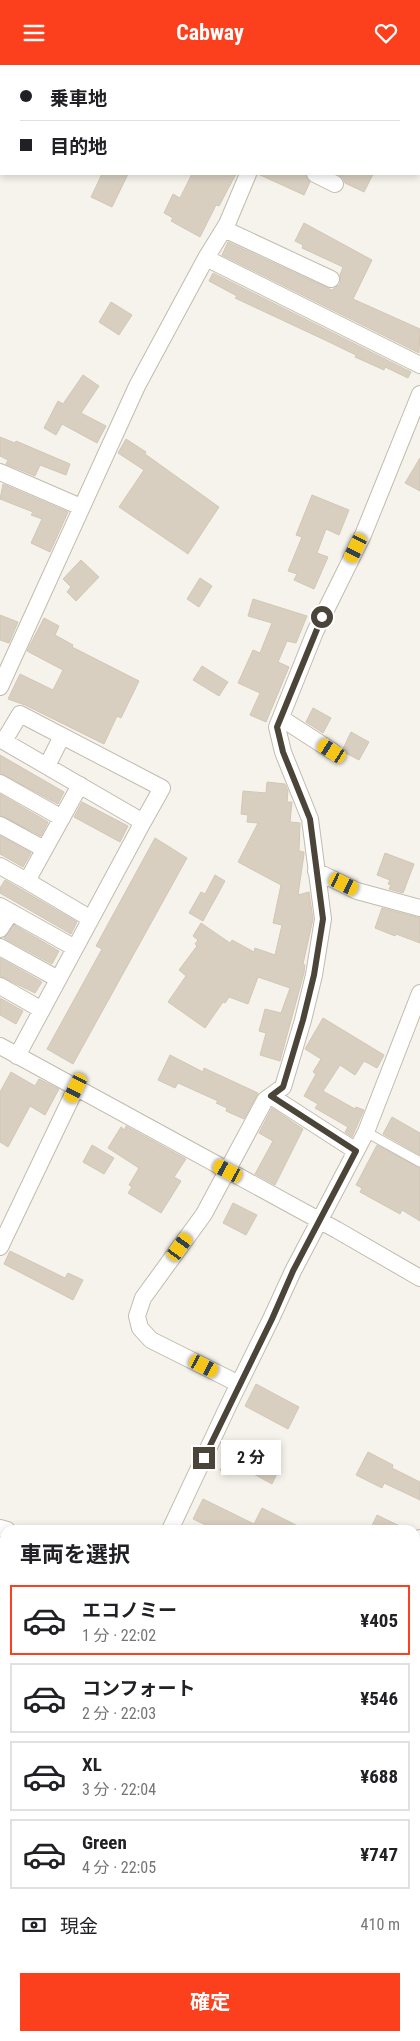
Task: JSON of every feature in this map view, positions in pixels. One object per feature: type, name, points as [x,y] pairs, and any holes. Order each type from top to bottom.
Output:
[{"type":"street","points":[[0,687],[80,507],[137,386],[206,258],[224,229],[248,175]]},
{"type":"street","points":[[317,175],[335,184]]},
{"type":"street","points":[[224,229],[332,279]]},
{"type":"street","points":[[206,258],[420,365]]},
{"type":"street","points":[[239,1384],[152,1340],[140,1329],[137,1316],[143,1298],[204,1214],[265,1100],[283,1087],[314,975],[323,919],[310,819],[283,752],[277,727],[315,632],[363,535],[420,394]]},
{"type":"street","points":[[0,472],[80,507]]},
{"type":"street","points":[[18,1056],[162,788],[20,714],[2,740],[143,822]]},
{"type":"street","points":[[281,718],[332,751]]},
{"type":"street","points":[[47,766],[62,736]]},
{"type":"street","points":[[0,783],[62,818]]},
{"type":"street","points":[[27,881],[80,785]]},
{"type":"street","points":[[0,825],[44,849]]},
{"type":"street","points":[[0,866],[91,919]]},
{"type":"street","points":[[316,871],[357,891],[420,907]]},
{"type":"street","points":[[0,929],[5,909],[75,948]]},
{"type":"street","points":[[0,947],[58,979]]},
{"type":"street","points":[[0,986],[42,1010]]},
{"type":"street","points":[[172,1525],[318,1221],[366,1132],[420,993]]},
{"type":"street","points":[[0,1046],[420,1278]]},
{"type":"street","points":[[0,1247],[76,1088]]},
{"type":"street","points":[[271,1096],[356,1151]]},
{"type":"lane","points":[[366,1132],[420,1162]]},
{"type":"building","points":[[102,175],[128,175],[112,207],[91,197]]},
{"type":"building","points":[[192,175],[235,175],[219,206],[216,205],[200,237],[171,221],[173,218],[164,213],[173,194],[180,198]]},
{"type":"building","points":[[260,175],[306,175],[310,182],[304,195]]},
{"type":"building","points":[[338,175],[372,175],[364,192],[345,183],[343,178]]},
{"type":"building","points":[[304,223],[372,260],[353,299],[420,329],[419,353],[222,255],[228,242],[332,290],[340,284],[340,275],[343,267],[302,248],[303,245],[295,241]]},
{"type":"building","points":[[213,273],[411,372],[408,378],[385,367],[384,370],[355,357],[356,355],[235,298],[237,296],[209,281]]},
{"type":"building","points":[[111,302],[132,315],[119,335],[99,322]]},
{"type":"building","points":[[83,375],[99,386],[81,413],[106,426],[97,443],[62,424],[56,435],[44,428],[58,401],[63,404]]},
{"type":"building","points":[[0,437],[15,443],[16,441],[70,464],[66,475],[40,465],[35,476],[6,464],[8,460],[0,456]]},
{"type":"building","points":[[126,439],[219,507],[188,554],[119,507],[144,470],[118,453]]},
{"type":"building","points":[[420,458],[420,491],[405,483]]},
{"type":"building","points":[[3,484],[68,512],[50,552],[31,543],[42,519],[31,515],[33,512],[0,499]]},
{"type":"building","points":[[312,495],[349,510],[339,535],[326,529],[317,553],[328,557],[314,589],[294,580],[297,574],[288,571],[302,537],[296,535]]},
{"type":"building","points":[[81,560],[99,577],[76,601],[67,592],[71,587],[63,579]]},
{"type":"building","points":[[200,578],[212,586],[199,607],[187,599]]},
{"type":"building","points":[[253,599],[307,616],[296,643],[287,641],[278,662],[289,667],[266,722],[250,715],[260,693],[238,683],[253,650],[260,653],[272,623],[248,616]]},
{"type":"building","points":[[0,615],[18,622],[9,643],[0,640]]},
{"type":"building","points":[[44,618],[59,626],[55,635],[73,645],[72,647],[139,681],[121,718],[117,716],[104,744],[25,705],[8,699],[20,674],[53,690],[63,670],[27,651]]},
{"type":"building","points":[[202,666],[228,682],[219,696],[193,680]]},
{"type":"building","points":[[313,708],[331,718],[323,733],[306,722]]},
{"type":"building","points":[[351,732],[369,742],[359,760],[342,751]]},
{"type":"building","points":[[0,755],[64,792],[58,804],[0,773]]},
{"type":"building","points":[[267,782],[285,784],[288,791],[287,802],[292,802],[290,822],[300,823],[299,851],[304,852],[304,854],[298,895],[309,892],[313,919],[303,964],[305,965],[304,973],[280,1061],[260,1055],[266,1033],[259,1031],[265,1009],[281,1013],[290,988],[258,977],[248,1004],[229,997],[225,1003],[223,1002],[205,1028],[168,1002],[186,976],[179,970],[197,946],[195,944],[198,940],[193,936],[201,923],[230,943],[232,940],[254,952],[255,948],[275,955],[282,925],[273,923],[281,885],[238,862],[258,823],[247,822],[248,815],[241,814],[243,791],[266,793]]},
{"type":"building","points":[[0,794],[48,822],[41,836],[0,815]]},
{"type":"building","points":[[82,802],[128,826],[120,842],[74,817]]},
{"type":"building","points":[[0,836],[31,853],[23,867],[0,854]]},
{"type":"building","points":[[155,838],[187,858],[73,1064],[47,1049],[102,949],[96,946]]},
{"type":"building","points":[[385,853],[414,864],[403,893],[389,889],[391,885],[388,884],[390,880],[377,875]]},
{"type":"building","points":[[215,875],[225,881],[203,921],[189,913],[201,892],[205,894]]},
{"type":"building","points":[[5,880],[77,922],[71,934],[0,893],[0,888]]},
{"type":"building","points":[[382,908],[420,918],[420,943],[375,928]]},
{"type":"building","points":[[14,925],[59,951],[52,964],[4,938]]},
{"type":"building","points":[[0,958],[42,982],[35,993],[0,976]]},
{"type":"building","points":[[0,998],[23,1011],[16,1024],[0,1015]]},
{"type":"building","points":[[323,1018],[384,1055],[377,1068],[364,1061],[355,1075],[340,1065],[323,1091],[355,1109],[356,1107],[364,1110],[352,1137],[345,1132],[348,1127],[315,1108],[318,1104],[304,1096],[316,1074],[313,1072],[321,1059],[305,1049]]},
{"type":"building","points":[[170,1055],[203,1072],[204,1068],[258,1093],[244,1119],[226,1111],[227,1108],[216,1103],[218,1101],[178,1083],[175,1088],[158,1080]]},
{"type":"building","points":[[11,1072],[35,1086],[39,1079],[59,1089],[45,1115],[30,1106],[8,1147],[0,1142],[0,1092]]},
{"type":"building","points":[[272,1108],[303,1129],[275,1185],[255,1174],[273,1141],[259,1133]]},
{"type":"building","points":[[392,1117],[420,1133],[420,1155],[383,1134]]},
{"type":"building","points":[[126,1126],[186,1159],[174,1177],[181,1181],[161,1213],[128,1193],[132,1187],[129,1185],[139,1168],[108,1148],[121,1127],[125,1130]]},
{"type":"building","points":[[92,1145],[114,1158],[104,1174],[83,1162]]},
{"type":"building","points":[[377,1145],[420,1168],[420,1221],[402,1210],[400,1214],[360,1192],[362,1188],[356,1185]]},
{"type":"building","points":[[233,1203],[257,1215],[246,1235],[223,1223]]},
{"type":"building","points":[[10,1251],[65,1278],[68,1273],[83,1280],[73,1300],[4,1264]]},
{"type":"building","points":[[256,1384],[299,1407],[288,1429],[245,1406]]},
{"type":"building","points":[[368,1452],[393,1465],[392,1468],[420,1482],[420,1500],[384,1483],[382,1488],[356,1475]]},
{"type":"building","points":[[259,1453],[281,1465],[272,1484],[250,1472]]},
{"type":"building","points":[[226,1459],[236,1464],[230,1475],[220,1470]]},
{"type":"building","points":[[203,1499],[254,1524],[262,1508],[296,1525],[206,1525],[193,1519]]},
{"type":"building","points":[[377,1515],[398,1525],[372,1525]]},
{"type":"route","points":[[204,1458],[272,1319],[293,1271],[356,1151],[271,1096],[283,1087],[303,1020],[314,975],[323,919],[310,819],[283,752],[277,727],[322,617]]}]
